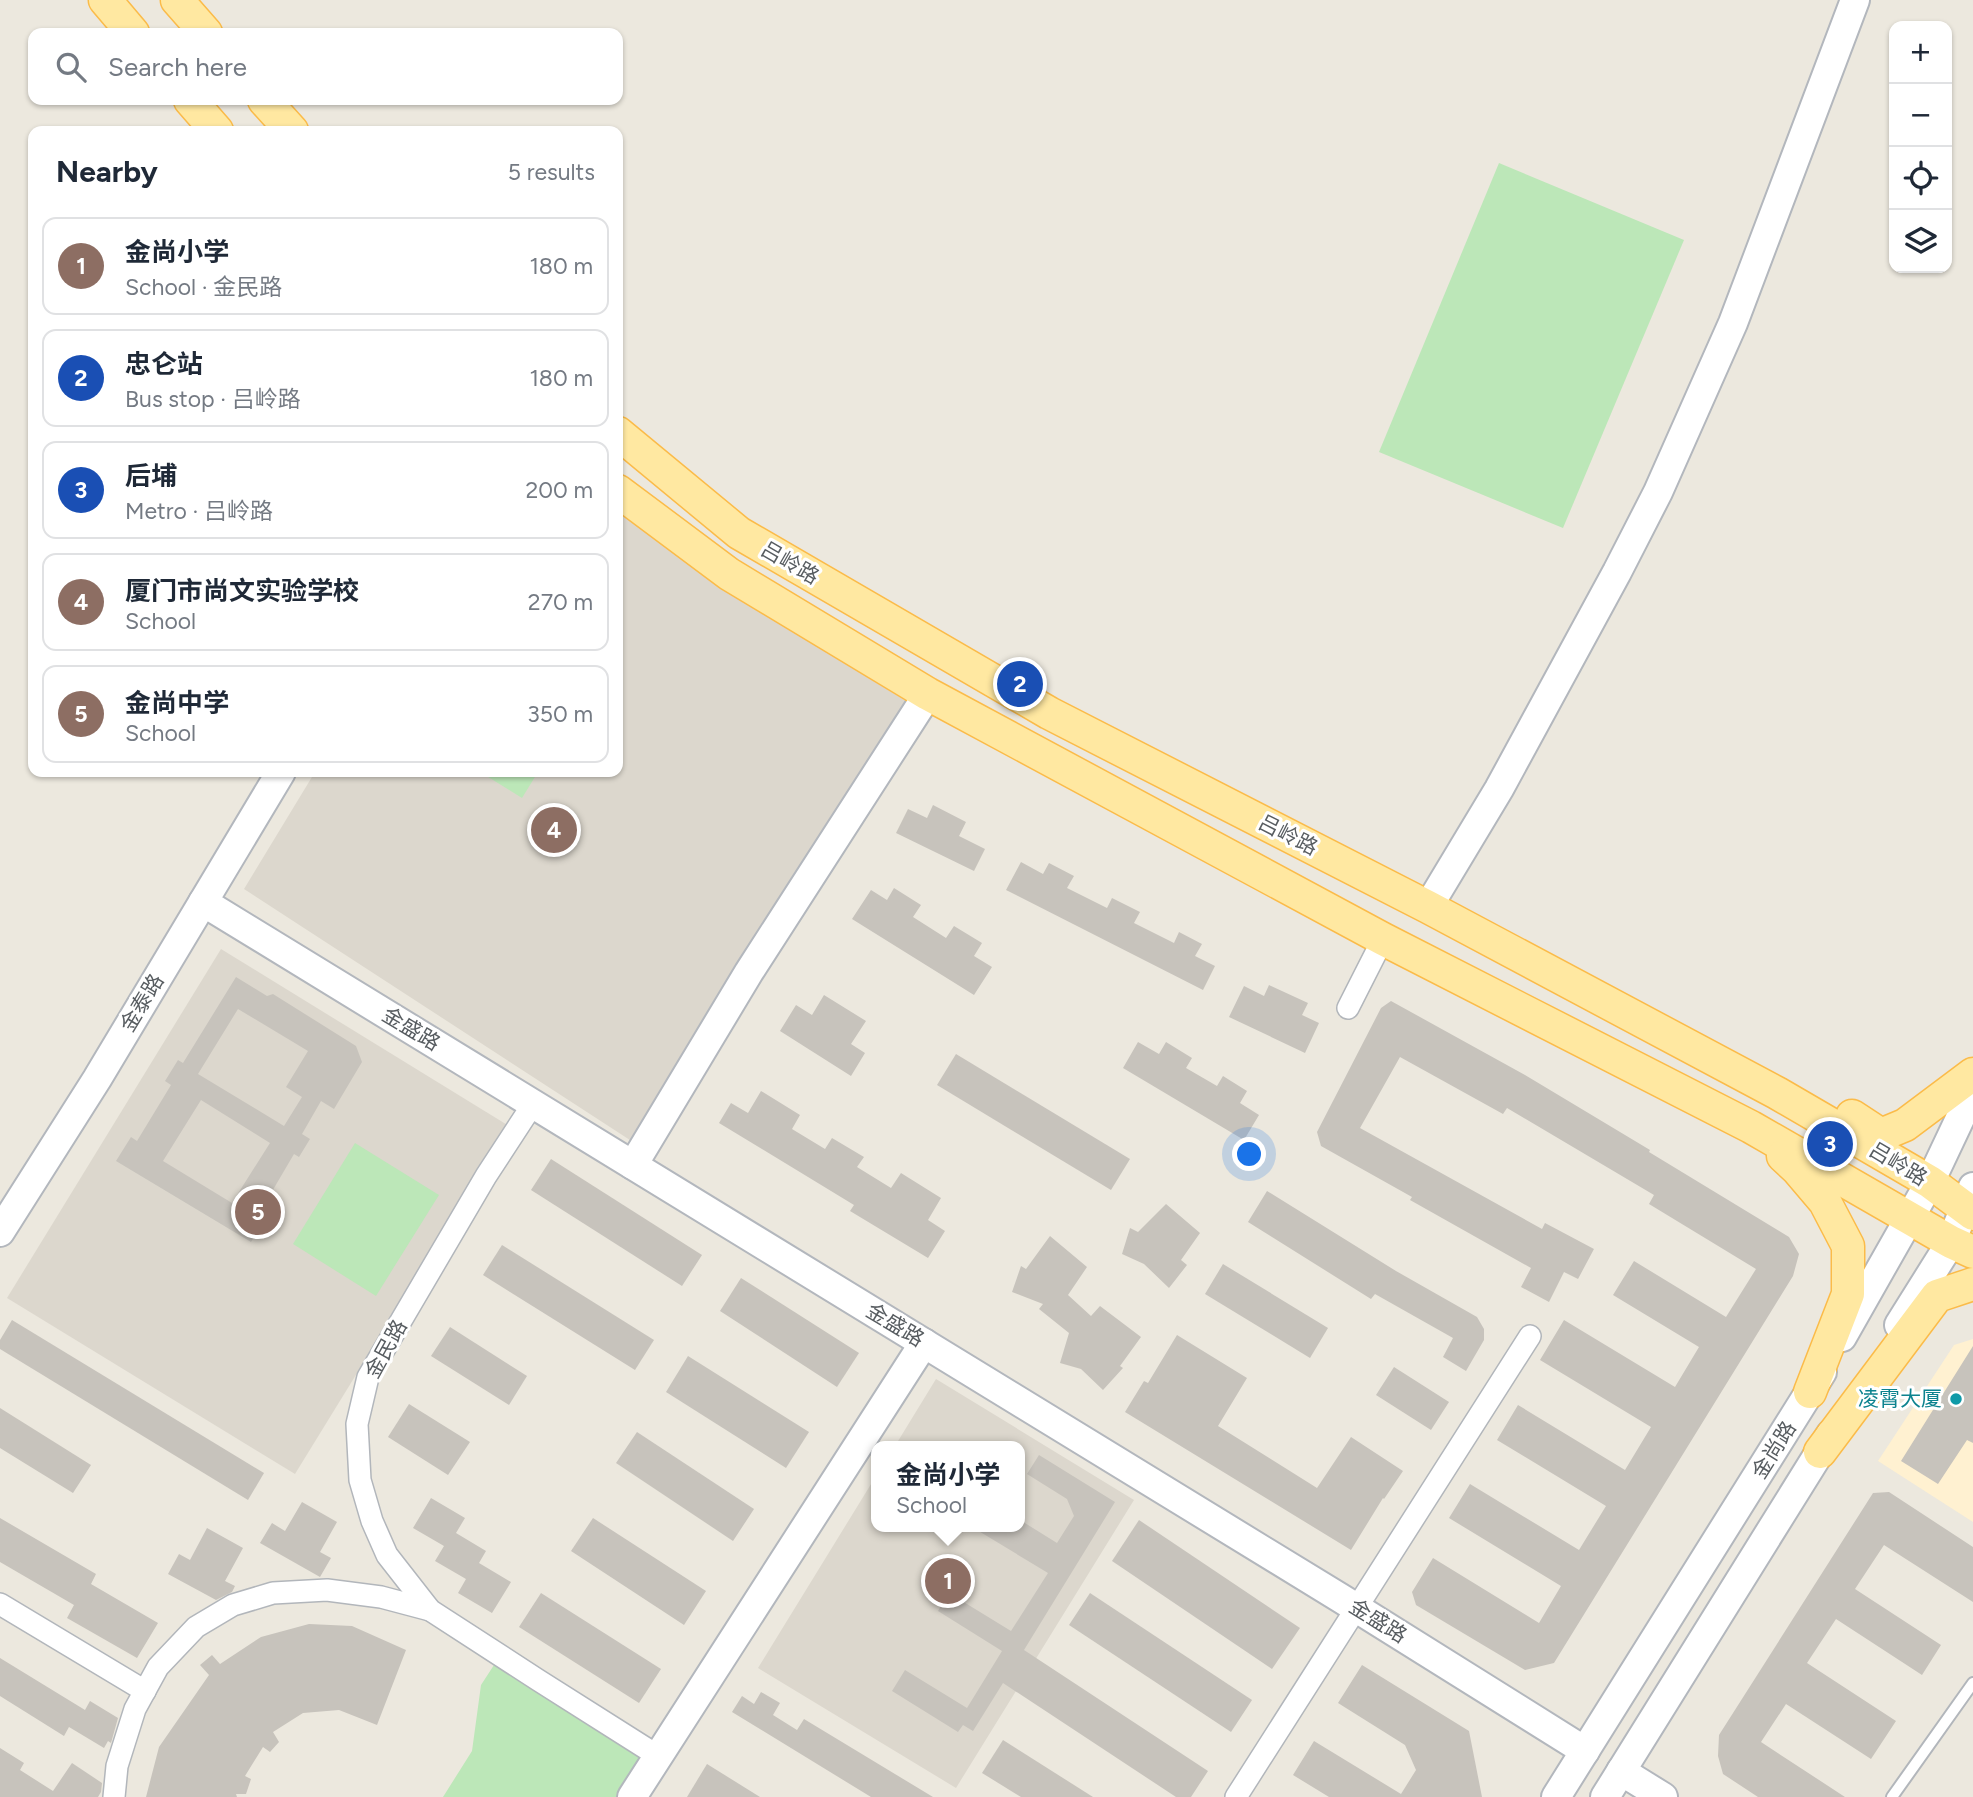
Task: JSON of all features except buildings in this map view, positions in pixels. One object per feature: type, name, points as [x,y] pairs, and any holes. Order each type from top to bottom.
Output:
[{"type":"main road","points":[[105,0],[129,28]]},
{"type":"main road","points":[[177,0],[202,28]]},
{"type":"main road","points":[[194,105],[213,126]]},
{"type":"main road","points":[[269,105],[287,126]]},
{"type":"main road","name":"吕岭路","points":[[623,437],[739,533],[1049,713],[1428,907],[1777,1093],[1970,1204]]},
{"type":"main road","name":"吕岭路","points":[[623,495],[729,574],[928,694],[1383,939],[1751,1127],[1962,1247]]},
{"type":"main road","points":[[1777,1093],[1839,1108],[1881,1135],[1905,1125],[1973,1074]]},
{"type":"main road","points":[[1751,1127],[1797,1168],[1825,1202],[1848,1246],[1848,1294],[1810,1392]]},
{"type":"main road","points":[[1820,1452],[1937,1296],[1973,1284]]},
{"type":"street","points":[[1428,907],[1499,789],[1658,492],[1733,323],[1855,0]]},
{"type":"street","points":[[634,1165],[749,972],[928,694]]},
{"type":"street","name":"金泰路","points":[[0,1232],[97,1079],[278,777]]},
{"type":"street","name":"金盛路","points":[[203,902],[1357,1608],[1585,1751]]},
{"type":"street","points":[[1348,1008],[1383,939]]},
{"type":"street","name":"金尚路","points":[[1556,1797],[1810,1392],[1930,1182],[1973,1091]]},
{"type":"street","name":"金民路","points":[[430,1610],[387,1555],[372,1521],[360,1480],[357,1424],[368,1377],[486,1176],[533,1104]]},
{"type":"street","name":"金尚路","points":[[1605,1797],[1820,1452],[1962,1247],[1970,1204]]},
{"type":"street","points":[[1236,1797],[1530,1336]]},
{"type":"street","points":[[632,1797],[924,1343]]},
{"type":"street","name":"金民路","points":[[114,1797],[117,1766],[135,1709],[158,1667],[196,1627],[233,1605],[273,1593],[327,1590],[382,1597],[430,1610],[658,1756]]},
{"type":"street","points":[[0,1604],[145,1691]]},
{"type":"street","points":[[1621,1771],[1663,1797]]},
{"type":"lane","points":[[1892,1797],[1973,1683]]},
{"type":"shaded area","points":[[623,515],[723,588],[909,703],[633,1142],[244,889],[312,777],[623,777]]},
{"type":"shaded area","points":[[221,949],[509,1126],[295,1474],[7,1298]]},
{"type":"shaded area","points":[[1973,1339],[1973,1522],[1878,1461],[1954,1345]]},
{"type":"shaded area","points":[[936,1379],[1134,1500],[956,1788],[758,1668],[871,1484],[871,1532],[1025,1532],[1025,1441],[898,1441]]},
{"type":"green space","points":[[1499,163],[1684,240],[1563,528],[1379,452]]},
{"type":"green space","points":[[488,777],[535,777],[522,798]]},
{"type":"green space","points":[[355,1143],[439,1195],[376,1296],[293,1244]]},
{"type":"green space","points":[[494,1665],[643,1760],[620,1797],[443,1797],[472,1751],[481,1685]]},
{"type":"place","name":"忠仑站","points":[[1020,684]]},
{"type":"place","name":"厦门市尚文实验学校","points":[[554,830]]},
{"type":"place","name":"后埔","points":[[1830,1144]]},
{"type":"place","name":"金尚中学","points":[[258,1212]]},
{"type":"place","name":"凌霄大厦","points":[[1956,1399]]},
{"type":"place","name":"金尚小学","points":[[948,1581]]}]
